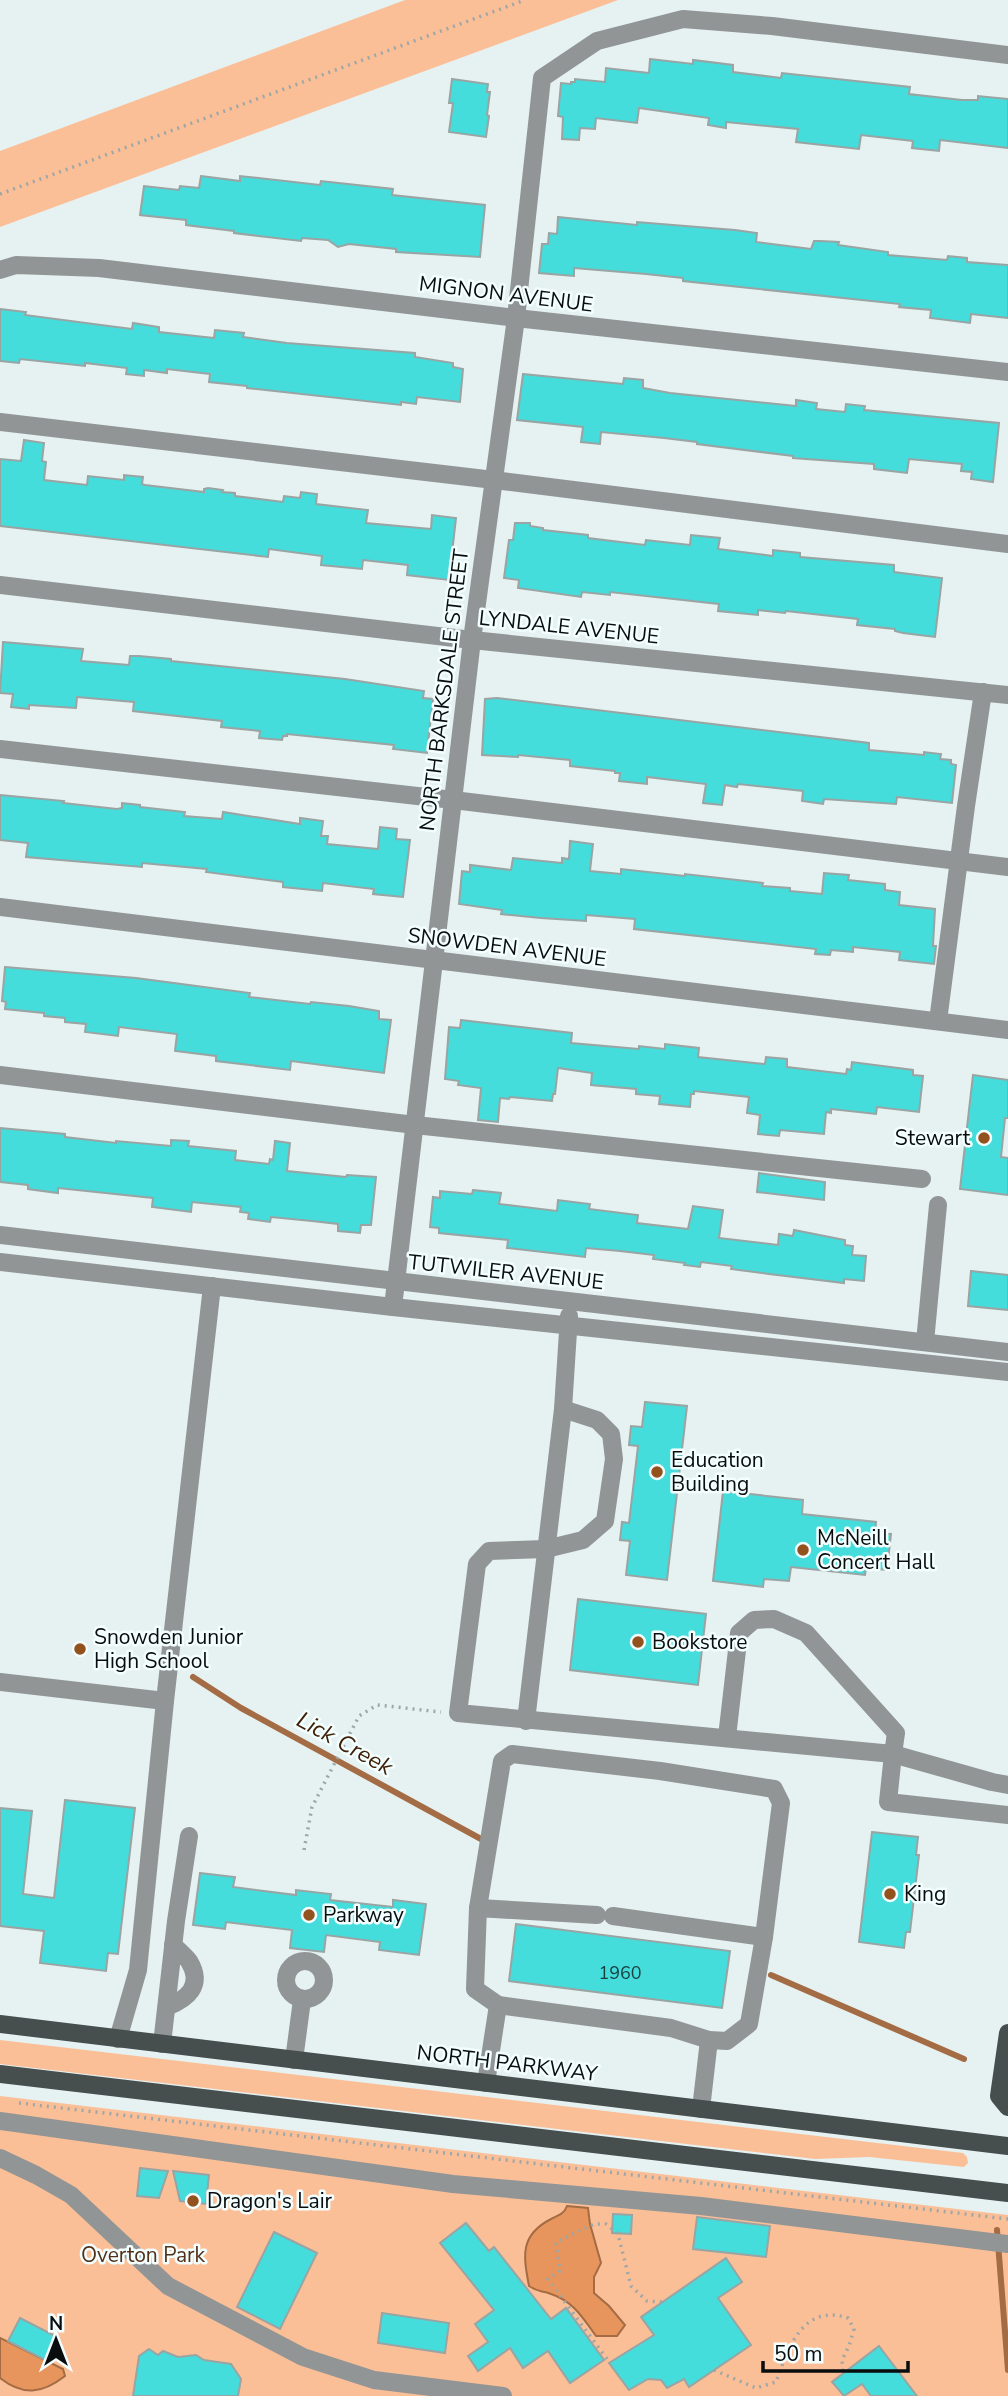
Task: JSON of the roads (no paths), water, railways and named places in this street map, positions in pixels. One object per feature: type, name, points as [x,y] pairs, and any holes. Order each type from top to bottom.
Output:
[{"type":"main road","name":"NORTH PARKWAY","points":[[0,2024],[1008,2146]]},
{"type":"main road","points":[[1008,2033],[999,2096],[1008,2107]]},
{"type":"main road","points":[[0,2074],[1008,2193]]},
{"type":"street","name":"NORTH BARKSDALE STREET","points":[[393,1307],[471,640],[516,318],[542,78],[597,41],[683,19],[772,26],[1008,55]]},
{"type":"street","name":"MIGNON AVENUE","points":[[0,270],[16,265],[99,268],[516,318],[1008,372]]},
{"type":"street","points":[[0,422],[1008,544]]},
{"type":"street","name":"LYNDALE AVENUE","points":[[0,585],[471,640],[1008,695]]},
{"type":"street","points":[[938,1021],[983,692]]},
{"type":"street","points":[[0,749],[1008,867]]},
{"type":"street","name":"SNOWDEN AVENUE","points":[[0,907],[1008,1030]]},
{"type":"street","points":[[0,1075],[415,1125],[922,1179]]},
{"type":"street","points":[[925,1342],[938,1205]]},
{"type":"street","name":"TUTWILER AVENUE","points":[[0,1235],[1008,1352]]},
{"type":"street","points":[[43,1267],[44,1241]]},
{"type":"street","points":[[0,1262],[567,1326],[1008,1372]]},
{"type":"street","points":[[118,2039],[138,1970],[212,1286]]},
{"type":"street","points":[[526,1721],[563,1409],[570,1302]]},
{"type":"street","points":[[735,1343],[738,1321]]},
{"type":"street","points":[[563,1409],[597,1420],[611,1434],[614,1460],[606,1521],[583,1540],[547,1549],[489,1551],[477,1564],[458,1713],[893,1754],[992,1782],[1008,1784]]},
{"type":"street","points":[[727,1737],[738,1633],[754,1620],[774,1619],[806,1633],[896,1733],[888,1802],[1008,1815]]},
{"type":"street","points":[[0,1682],[165,1701]]},
{"type":"street","points":[[512,1754],[660,1771],[774,1790],[781,1803],[764,1937],[749,2024],[727,2040],[709,2040],[671,2028],[498,2005],[475,1989],[478,1908],[502,1761],[512,1754]]},
{"type":"street","points":[[162,2044],[188,1836]]},
{"type":"street","points":[[478,1908],[605,1915],[764,1937]]},
{"type":"street","points":[[294,2060],[302,2000]]},
{"type":"street","points":[[486,2083],[498,2005]]},
{"type":"street","points":[[701,2109],[709,2040]]},
{"type":"street","points":[[0,2121],[453,2184],[701,2206],[1008,2244]]},
{"type":"street","points":[[0,2158],[71,2195],[168,2286],[303,2357],[374,2380],[502,2396]]},
{"type":"waterway","name":"Lick Creek","points":[[193,1677],[241,1708],[481,1839]]},
{"type":"waterway","points":[[771,1975],[964,2059]]},
{"type":"waterway","name":"Lick Creek","points":[[997,2230],[1008,2370]]},
{"type":"place","name":"Stewart","points":[[984,1138]]},
{"type":"place","name":"Education Building","points":[[657,1472]]},
{"type":"place","name":"McNeill Concert Hall","points":[[803,1550]]},
{"type":"place","name":"Bookstore","points":[[638,1642]]},
{"type":"place","name":"Snowden Junior High School","points":[[80,1649]]},
{"type":"place","name":"King","points":[[890,1894]]},
{"type":"place","name":"Parkway","points":[[309,1915]]},
{"type":"place","name":"Dragon's Lair","points":[[193,2201]]},
{"type":"park label","name":"Overton Park","points":[[143,2255]]}]
